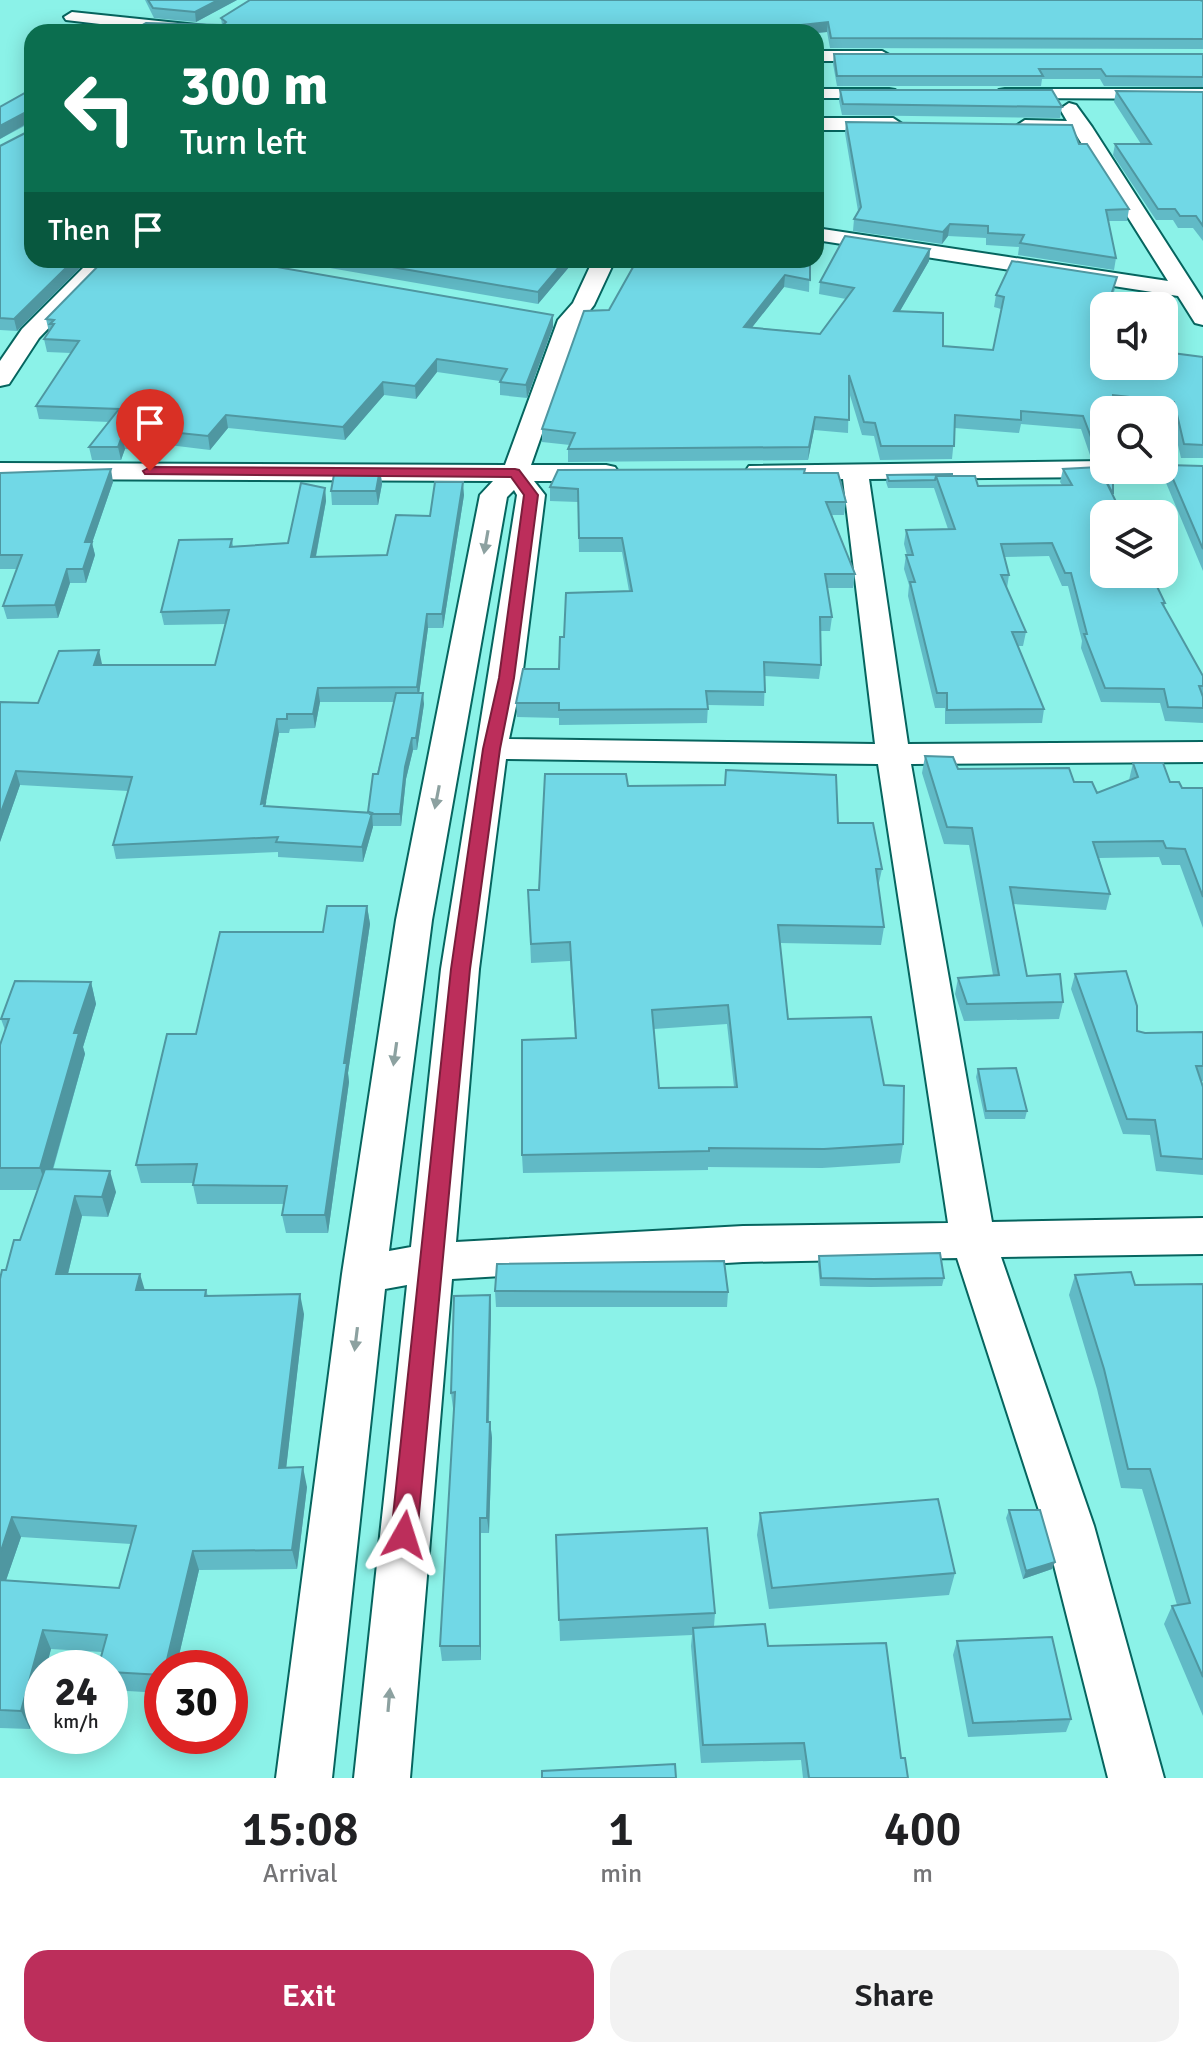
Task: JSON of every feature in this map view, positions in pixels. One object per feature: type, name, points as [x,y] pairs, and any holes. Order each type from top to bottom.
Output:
[{"type":"street","points":[[214,24],[227,15]]},
{"type":"street","points":[[72,17],[138,24]]},
{"type":"street","points":[[824,56],[893,56]]},
{"type":"street","points":[[824,94],[915,94]]},
{"type":"street","points":[[979,94],[1203,94]]},
{"type":"street","points":[[1058,95],[1083,127],[1203,318]]},
{"type":"street","points":[[824,124],[916,124]]},
{"type":"street","points":[[1007,126],[1083,127]]},
{"type":"street","points":[[824,235],[1183,290]]},
{"type":"street","points":[[0,379],[30,334],[95,268]]},
{"type":"street","points":[[304,1778],[364,1274],[414,920],[494,495],[515,473],[562,319],[583,305],[600,268]]},
{"type":"street","points":[[731,472],[1090,469]]},
{"type":"street","points":[[0,471],[638,472]]},
{"type":"street","points":[[855,472],[893,754],[973,1241],[1069,1526],[1136,1778]]},
{"type":"street","points":[[382,1778],[460,969],[531,495],[515,473]]},
{"type":"street","points":[[491,749],[893,754],[1203,752]]},
{"type":"street","points":[[364,1274],[430,1262],[743,1244],[1203,1236]]},
{"type":"building","points":[[148,0],[218,0],[195,12],[153,8]]},
{"type":"building","points":[[250,0],[1200,0],[1203,1],[1203,39],[831,38],[828,22],[224,24],[226,22],[221,18]]},
{"type":"building","points":[[834,54],[1203,54],[1203,77],[1106,76],[1101,69],[1039,69],[1043,76],[837,76]]},
{"type":"building","points":[[840,90],[1052,90],[1062,107],[843,104]]},
{"type":"building","points":[[1116,91],[1203,92],[1203,226],[1196,216],[1180,216],[1175,209],[1158,209],[1115,144],[1151,144]]},
{"type":"building","points":[[24,94],[24,113],[0,126],[0,107]]},
{"type":"building","points":[[846,122],[1072,125],[1079,144],[1087,144],[1129,209],[1106,210],[1116,258],[1020,243],[1024,235],[988,233],[988,226],[950,224],[943,232],[854,219],[861,207]]},
{"type":"building","points":[[24,134],[24,268],[66,268],[14,319],[0,318],[0,146]]},
{"type":"building","points":[[845,236],[930,249],[894,311],[943,313],[943,346],[993,350],[1004,297],[996,295],[1012,261],[1117,277],[1112,292],[1090,292],[1090,380],[1178,380],[1178,354],[1203,357],[1203,445],[1184,444],[1178,419],[1178,396],[1113,395],[1090,396],[1090,434],[1083,416],[1021,411],[1021,420],[955,415],[954,446],[881,446],[875,423],[864,422],[849,375],[849,420],[815,417],[809,447],[568,449],[575,433],[542,429],[584,311],[609,310],[633,268],[810,268],[810,280],[785,275],[744,327],[820,334],[854,288],[820,282]]},
{"type":"building","points":[[96,268],[283,268],[553,315],[526,385],[500,382],[507,369],[437,359],[415,386],[383,382],[343,427],[226,415],[208,436],[142,429],[134,437],[122,436],[118,447],[89,447],[119,409],[36,406],[79,341],[44,339],[54,324],[50,324],[54,320],[46,319]]},
{"type":"building","points":[[398,268],[558,268],[538,292]]},
{"type":"building","points":[[1178,465],[1203,466],[1203,549],[1175,484],[1178,484]]},
{"type":"building","points":[[1090,468],[1090,484],[1107,484],[1115,500],[1090,500],[1090,588],[1158,588],[1165,603],[1162,603],[1203,676],[1203,686],[1199,686],[1203,708],[1168,707],[1164,689],[1105,688],[1084,634],[1087,634],[1071,573],[1065,573],[1052,543],[1001,544],[1009,575],[1001,575],[1026,632],[1012,632],[1044,709],[947,710],[947,693],[937,693],[910,582],[915,582],[906,555],[913,555],[906,530],[955,529],[936,476],[975,476],[978,486],[1072,485],[1063,469]]},
{"type":"building","points":[[111,469],[85,542],[92,542],[83,569],[67,569],[55,605],[3,606],[22,555],[0,555],[0,473]]},
{"type":"building","points":[[335,469],[380,469],[376,491],[331,491]]},
{"type":"building","points":[[805,469],[804,473],[838,473],[846,502],[826,502],[855,574],[825,574],[832,617],[820,617],[821,665],[764,662],[765,692],[706,691],[708,709],[559,710],[559,703],[516,703],[523,669],[559,669],[566,593],[632,591],[622,538],[579,538],[578,489],[550,487],[558,470]]},
{"type":"building","points":[[952,474],[936,476],[935,480],[889,481],[887,475]]},
{"type":"building","points":[[435,482],[463,482],[442,614],[427,614],[417,687],[318,688],[313,714],[287,714],[287,719],[277,719],[261,804],[372,813],[362,847],[276,842],[278,837],[113,845],[132,777],[16,771],[0,815],[0,702],[38,703],[59,651],[99,650],[94,665],[215,665],[229,610],[161,612],[179,540],[232,539],[230,547],[288,543],[301,483],[325,488],[311,557],[387,555],[396,515],[430,516]]},
{"type":"building","points":[[396,693],[423,693],[416,738],[412,738],[405,767],[400,814],[371,814],[368,812],[373,774],[378,774]]},
{"type":"building","points":[[925,756],[953,757],[958,769],[1069,768],[1074,782],[1092,782],[1097,793],[1138,777],[1133,763],[1163,763],[1170,782],[1179,782],[1182,788],[1203,788],[1203,897],[1185,849],[1166,848],[1163,841],[1093,842],[1110,894],[1010,887],[1027,976],[1060,974],[1063,1002],[967,1004],[958,978],[999,975],[972,828],[947,827]]},
{"type":"building","points":[[726,770],[836,775],[838,823],[873,823],[882,869],[876,869],[884,927],[778,925],[788,1019],[871,1017],[884,1085],[904,1086],[903,1144],[824,1149],[709,1148],[709,1151],[522,1155],[522,1040],[576,1038],[570,942],[531,944],[528,890],[539,890],[545,774],[626,774],[628,786],[725,785]],"holes":[[[728,1005],[737,1087],[659,1088],[652,1010]]]},
{"type":"building","points":[[327,906],[367,906],[325,1215],[282,1215],[287,1186],[193,1185],[197,1164],[136,1165],[167,1034],[196,1034],[220,932],[323,932]]},
{"type":"building","points":[[1126,971],[1137,1006],[1137,1031],[1203,1032],[1203,1066],[1196,1066],[1203,1087],[1203,1159],[1161,1156],[1155,1120],[1127,1119],[1075,974]]},
{"type":"building","points":[[15,981],[91,982],[74,1033],[79,1033],[40,1168],[0,1168],[0,1045],[9,1019],[1,1019]]},
{"type":"building","points":[[1016,1068],[1027,1111],[986,1111],[978,1069]]},
{"type":"building","points":[[45,1169],[110,1171],[102,1197],[75,1196],[56,1274],[140,1274],[136,1290],[206,1290],[205,1296],[300,1294],[279,1468],[303,1467],[292,1550],[193,1551],[169,1650],[144,1650],[144,1674],[128,1673],[128,1650],[103,1650],[107,1635],[43,1630],[38,1650],[24,1650],[24,1700],[21,1711],[0,1710],[0,1580],[119,1588],[136,1526],[12,1517],[0,1554],[0,1279],[2,1270],[6,1270],[14,1240],[20,1240]]},
{"type":"building","points":[[940,1253],[944,1278],[821,1278],[819,1256]]},
{"type":"building","points":[[724,1261],[728,1292],[495,1291],[497,1264]]},
{"type":"building","points":[[1131,1272],[1135,1285],[1203,1284],[1203,1677],[1172,1606],[1190,1603],[1150,1469],[1128,1469],[1104,1369],[1075,1275]]},
{"type":"building","points":[[490,1295],[487,1518],[480,1518],[480,1646],[440,1646],[455,1392],[451,1393],[454,1296]]},
{"type":"building","points":[[938,1499],[955,1573],[772,1588],[760,1513]]},
{"type":"building","points":[[1009,1510],[1040,1510],[1055,1562],[1026,1571]]},
{"type":"building","points":[[707,1528],[715,1613],[559,1620],[556,1535]]},
{"type":"building","points":[[765,1624],[768,1646],[886,1643],[901,1758],[905,1758],[908,1778],[809,1778],[804,1743],[703,1745],[693,1628]]},
{"type":"building","points":[[1052,1637],[1071,1719],[973,1723],[957,1641]]},
{"type":"building","points":[[675,1764],[676,1778],[542,1778],[542,1771]]},
{"type":"route","points":[[150,471],[515,473],[531,495],[460,969],[404,1535]]}]
